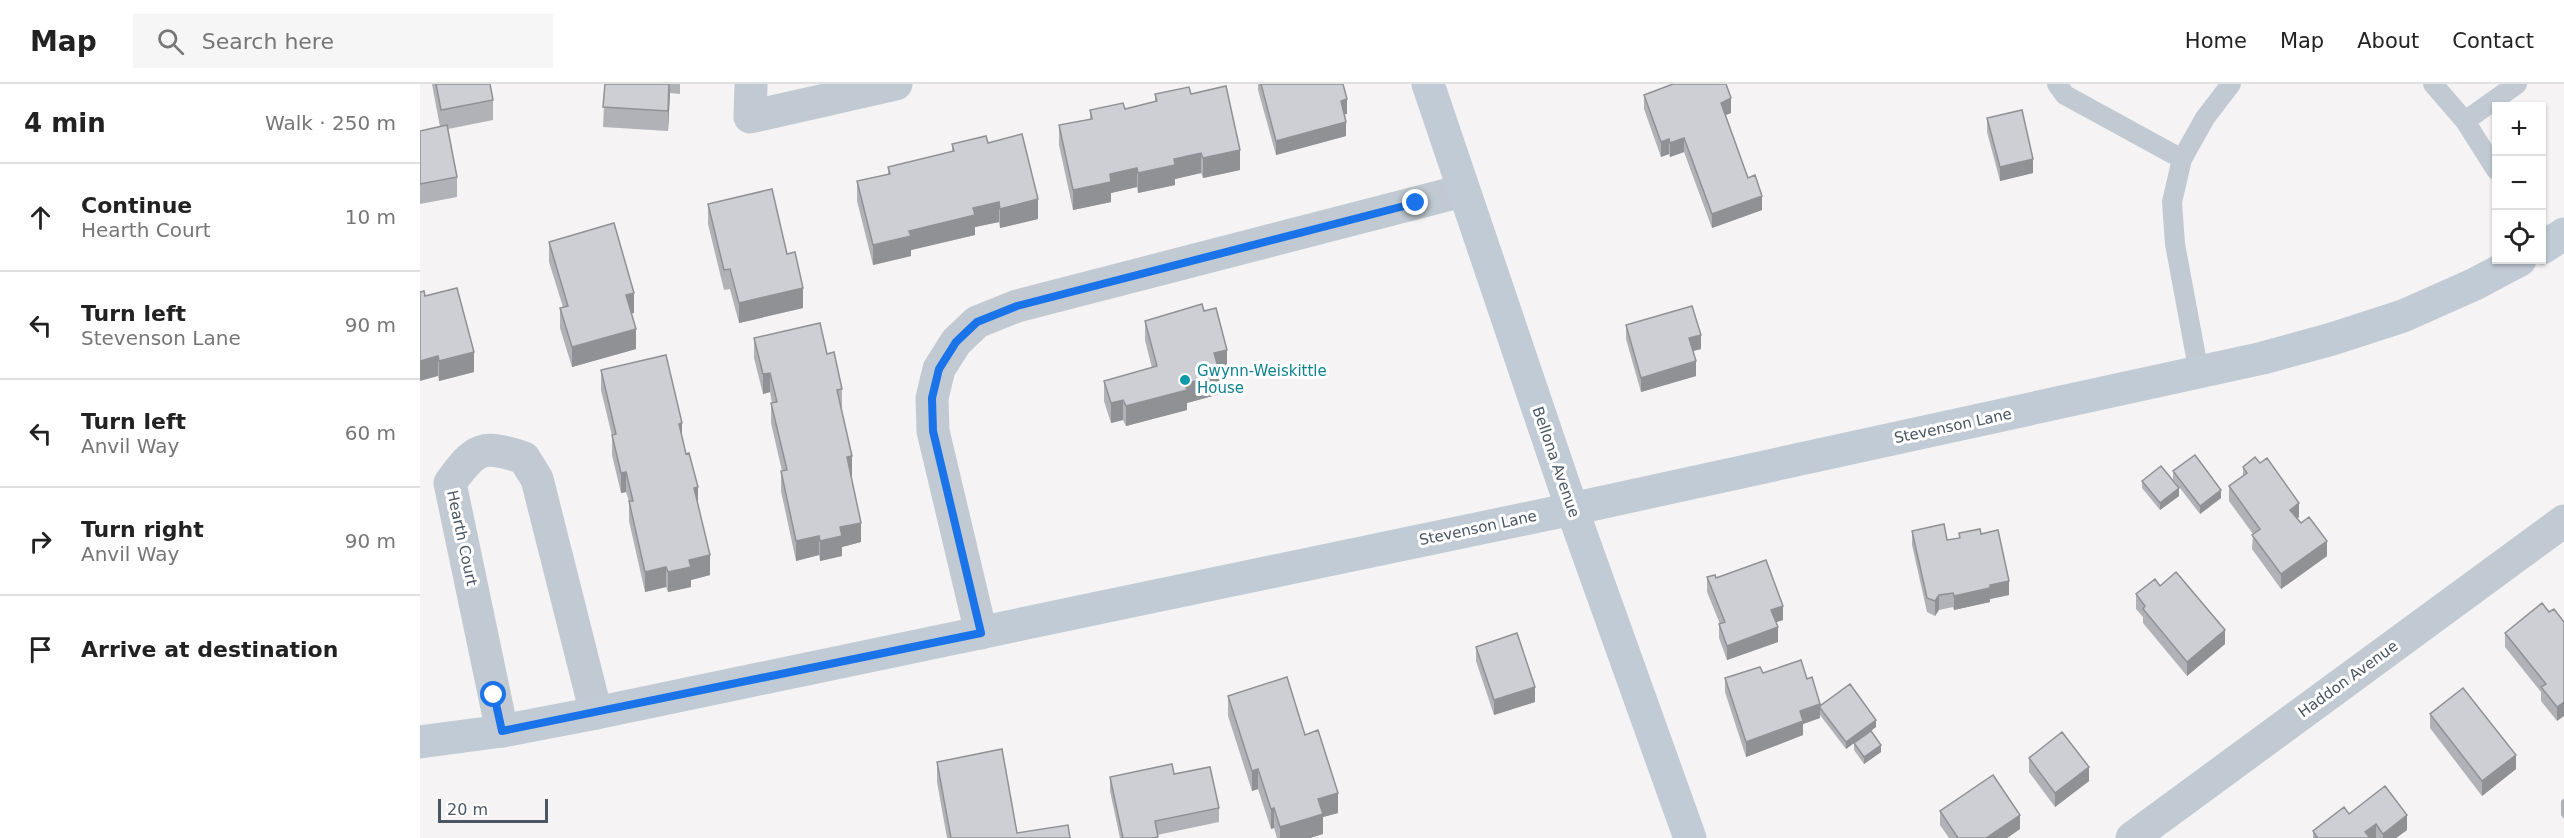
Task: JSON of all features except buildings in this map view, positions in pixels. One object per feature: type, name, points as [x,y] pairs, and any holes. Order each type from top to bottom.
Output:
[{"type":"street","points":[[751,84],[750,117],[896,84]]},
{"type":"street","name":"Bellona Avenue","points":[[1428,84],[1462,191],[1572,508],[1690,838]]},
{"type":"street","points":[[981,633],[933,431],[932,398],[939,369],[956,342],[977,322],[1017,306],[1462,191]]},
{"type":"street","name":"Stevenson Lane","points":[[420,742],[502,731],[596,713],[1572,508],[2199,373],[2332,339],[2403,316],[2475,284],[2510,264]]},
{"type":"street","name":"Hearth Court","points":[[502,731],[450,483],[469,457],[495,448],[524,458],[537,479],[596,713]]},
{"type":"street","name":"Haddon Avenue","points":[[2132,838],[2564,521]]},
{"type":"lane","points":[[2057,84],[2065,95],[2182,159]]},
{"type":"lane","points":[[2199,373],[2175,244],[2172,202],[2182,159],[2205,118],[2232,84]]},
{"type":"lane","points":[[2433,84],[2465,121],[2492,164]]},
{"type":"lane","points":[[2465,121],[2517,84]]},
{"type":"place","name":"Gwynn-Weiskittle House","points":[[1185,380]]},
{"type":"route","points":[[494,695],[502,731],[981,633],[933,431],[932,398],[939,369],[956,342],[977,322],[1017,306],[1416,203]]}]
